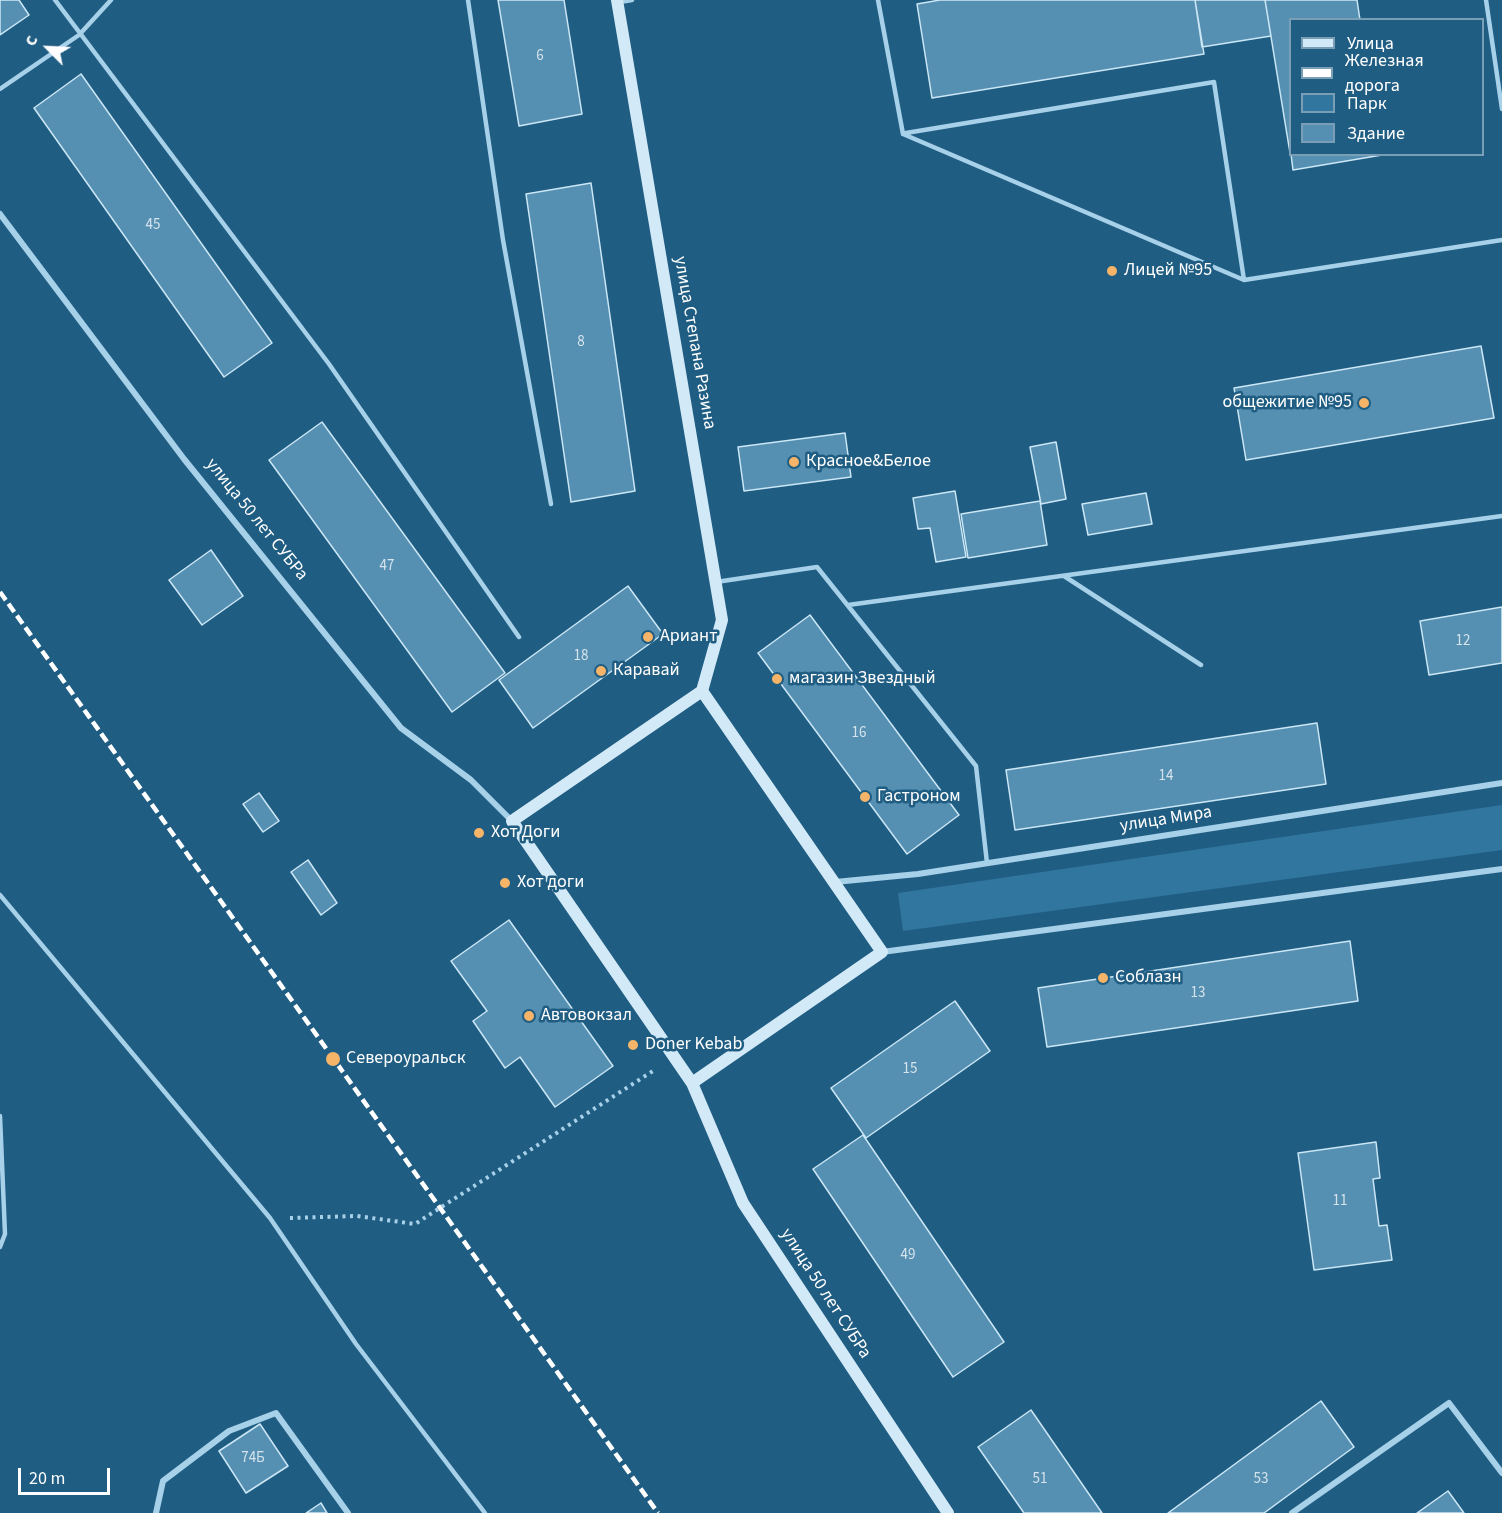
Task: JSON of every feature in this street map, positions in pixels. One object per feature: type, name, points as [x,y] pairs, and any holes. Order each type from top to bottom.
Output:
[{"type":"street","name":"улица Степана Разина","points":[[617,1],[722,620],[702,691]]},
{"type":"street","name":"улица 50 лет СУБРа","points":[[0,214],[184,459],[401,728],[471,780],[512,821],[692,1083],[743,1203],[948,1513]]},
{"type":"street","points":[[512,821],[702,691],[882,952]]},
{"type":"street","name":"улица Мира","points":[[834,882],[987,863],[1502,783]]},
{"type":"street","points":[[692,1083],[882,952],[1502,869]]},
{"type":"street","points":[[1292,1513],[1449,1402],[1502,1473]]},
{"type":"street","points":[[156,1513],[163,1481],[229,1431],[276,1413],[348,1513]]},
{"type":"lane","points":[[55,0],[79,35],[329,364],[519,637]]},
{"type":"lane","points":[[0,89],[79,35],[111,0]]},
{"type":"lane","points":[[468,0],[502,240],[551,504]]},
{"type":"lane","points":[[617,1],[632,0]]},
{"type":"lane","points":[[878,0],[903,134]]},
{"type":"lane","points":[[1486,0],[1502,109]]},
{"type":"lane","points":[[903,134],[1214,82],[1244,280]]},
{"type":"lane","points":[[903,134],[1244,280],[1502,240]]},
{"type":"lane","points":[[848,605],[1502,516]]},
{"type":"lane","points":[[716,582],[817,567],[975,766],[987,863]]},
{"type":"lane","points":[[1064,576],[1201,665]]},
{"type":"lane","points":[[0,895],[270,1218],[356,1344],[485,1513]]},
{"type":"lane","points":[[0,1116],[6,1234],[0,1247]]},
{"type":"path","points":[[270,1218],[357,1216],[415,1224],[674,1057]]},
{"type":"green space","points":[[1502,805],[1502,850],[903,931],[898,893]]},
{"type":"building","points":[[0,0],[19,0],[29,15],[0,35]]},
{"type":"building","points":[[498,0],[564,0],[582,114],[519,126]]},
{"type":"building","points":[[940,0],[1195,0],[1204,54],[932,98],[917,4]]},
{"type":"building","points":[[1195,0],[1265,0],[1271,36],[1202,47]]},
{"type":"building","points":[[1265,0],[1357,0],[1360,18],[1289,18],[1289,147]]},
{"type":"building","points":[[81,74],[272,343],[224,377],[34,108]]},
{"type":"building","points":[[1291,156],[1376,156],[1293,170]]},
{"type":"building","points":[[591,183],[635,491],[571,502],[526,194]]},
{"type":"building","name":"общежитие №95","points":[[1481,346],[1494,418],[1246,460],[1234,388]]},
{"type":"building","points":[[322,422],[505,673],[452,712],[269,460]]},
{"type":"building","name":"Красное&Белое","points":[[845,433],[851,477],[744,491],[738,447]]},
{"type":"building","points":[[1056,442],[1066,499],[1041,504],[1030,447]]},
{"type":"building","points":[[955,491],[966,557],[936,562],[930,528],[918,529],[913,498]]},
{"type":"building","points":[[1146,493],[1152,524],[1088,535],[1082,504]]},
{"type":"building","points":[[1040,501],[1047,545],[968,558],[961,514]]},
{"type":"building","points":[[211,550],[243,596],[202,625],[169,580]]},
{"type":"building","points":[[628,586],[663,634],[533,728],[499,680]]},
{"type":"building","points":[[1502,607],[1502,663],[1429,675],[1420,621]]},
{"type":"building","points":[[810,615],[959,815],[907,854],[758,653]]},
{"type":"building","points":[[1317,723],[1326,784],[1015,830],[1006,770]]},
{"type":"building","points":[[259,793],[279,821],[263,832],[243,804]]},
{"type":"building","points":[[308,860],[337,903],[321,915],[291,872]]},
{"type":"building","name":"Автовокзал","points":[[509,920],[613,1066],[555,1107],[520,1057],[505,1068],[473,1021],[487,1011],[451,961]]},
{"type":"building","points":[[1350,941],[1358,1001],[1047,1047],[1038,988]]},
{"type":"building","points":[[955,1001],[990,1051],[866,1138],[831,1088]]},
{"type":"building","points":[[863,1135],[1004,1342],[953,1377],[813,1169]]},
{"type":"building","points":[[1376,1142],[1380,1178],[1373,1179],[1379,1226],[1387,1225],[1392,1260],[1314,1270],[1298,1153]]},
{"type":"building","points":[[1321,1401],[1354,1447],[1264,1513],[1168,1513]]},
{"type":"building","points":[[1031,1410],[1102,1513],[1024,1513],[978,1447]]},
{"type":"building","points":[[260,1424],[288,1466],[246,1493],[219,1451]]},
{"type":"building","points":[[1448,1491],[1464,1513],[1417,1513]]},
{"type":"building","points":[[321,1503],[327,1513],[306,1513]]},
{"type":"railway","points":[[0,592],[658,1513]]},
{"type":"place","name":"Лицей №95","points":[[1112,271]]},
{"type":"place","name":"общежитие №95","points":[[1364,403]]},
{"type":"place","name":"Красное&Белое","points":[[794,462]]},
{"type":"place","name":"Ариант","points":[[648,637]]},
{"type":"place","name":"Каравай","points":[[601,671]]},
{"type":"place","name":"магазин Звездный","points":[[777,679]]},
{"type":"place","name":"Гастроном","points":[[865,797]]},
{"type":"place","name":"Хот Доги","points":[[479,833]]},
{"type":"place","name":"Хот доги","points":[[505,883]]},
{"type":"place","name":"Соблазн","points":[[1103,978]]},
{"type":"place","name":"Автовокзал","points":[[529,1016]]},
{"type":"place","name":"Doner Kebab","points":[[633,1045]]},
{"type":"place","name":"Североуральск","points":[[333,1059]]}]
